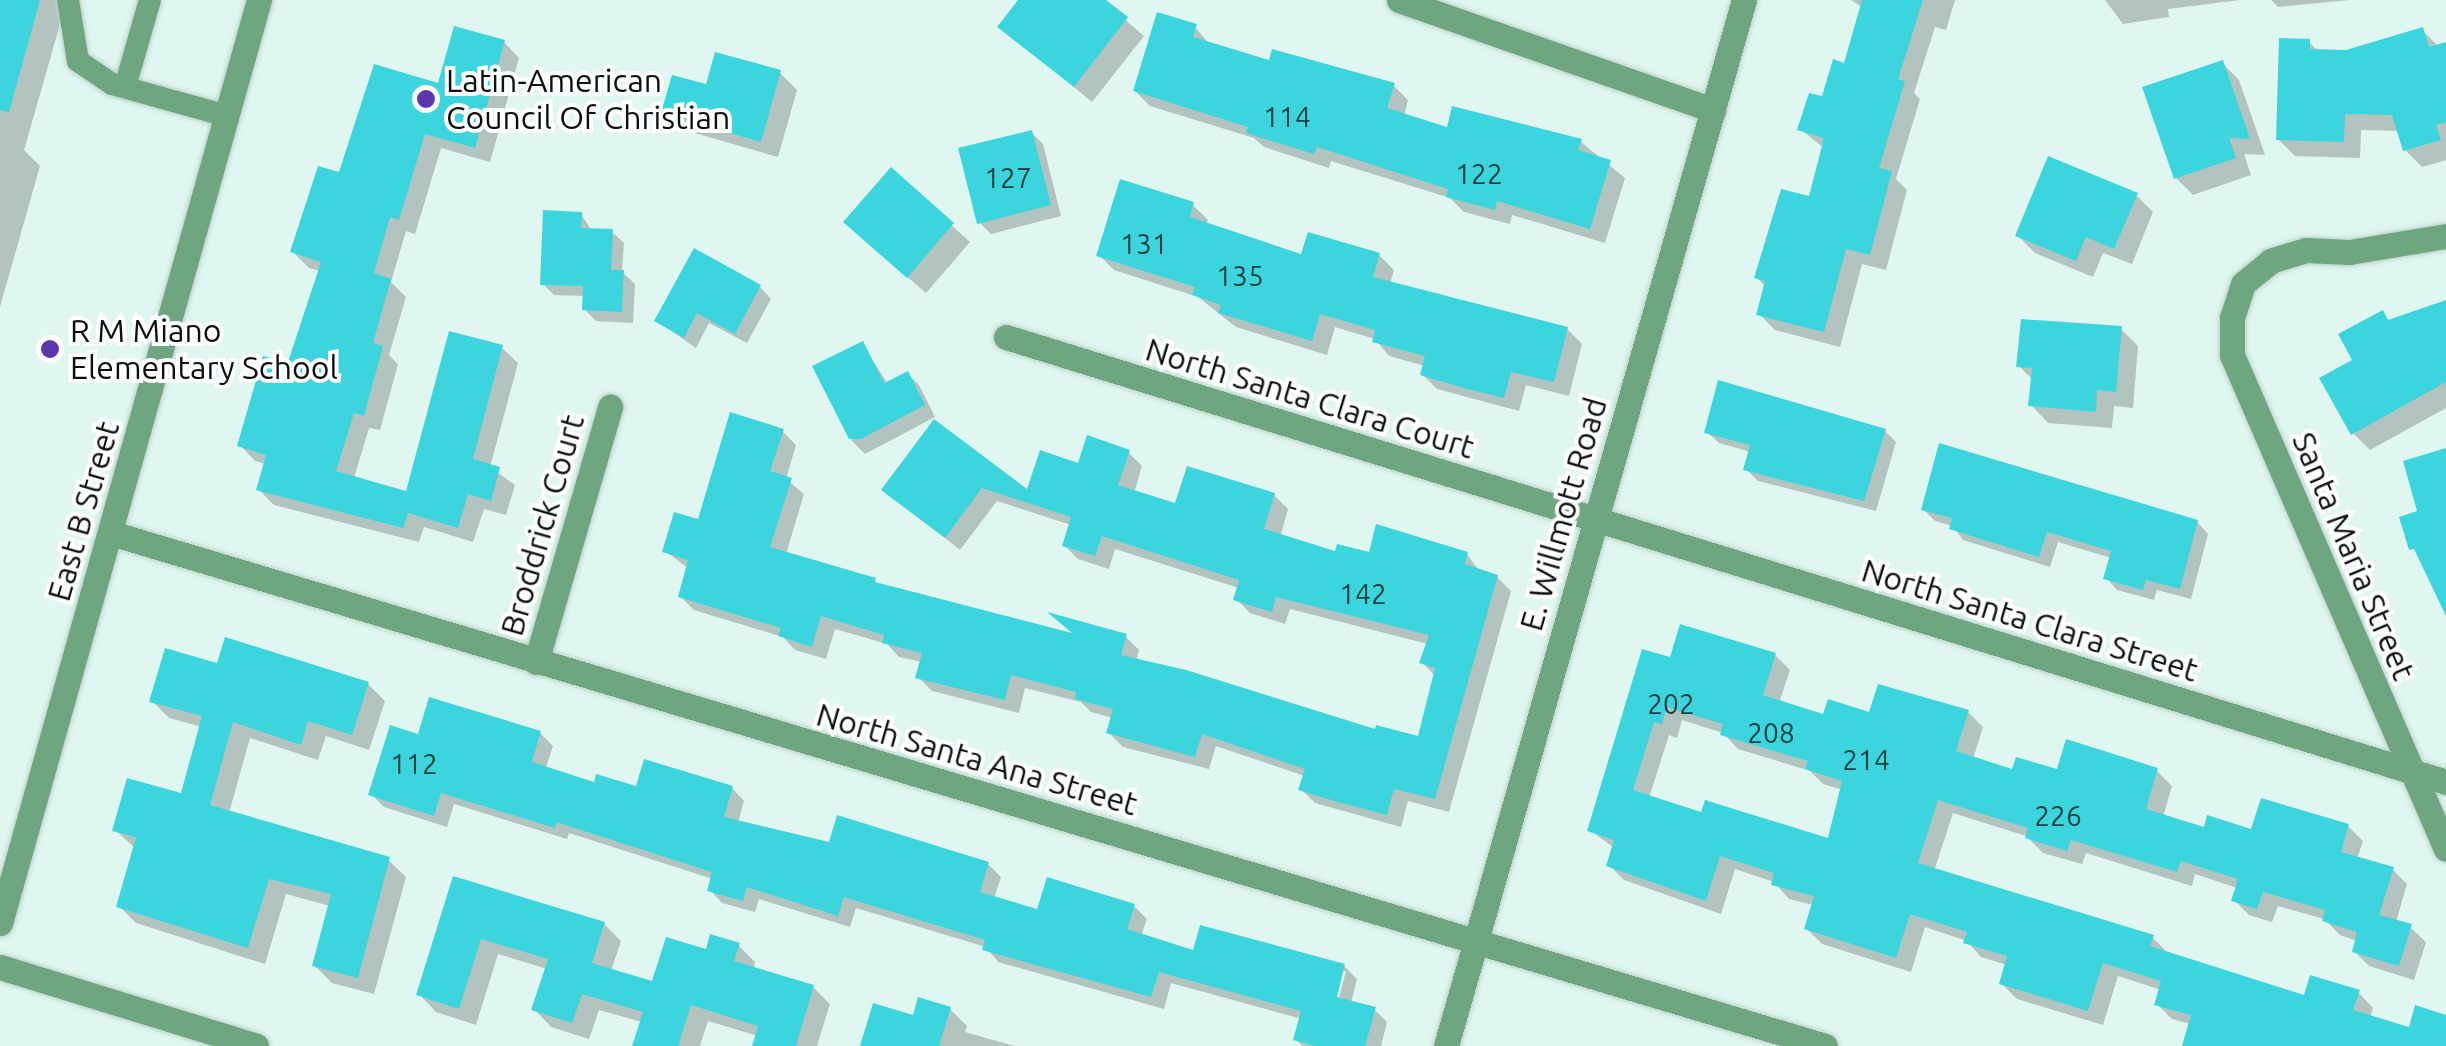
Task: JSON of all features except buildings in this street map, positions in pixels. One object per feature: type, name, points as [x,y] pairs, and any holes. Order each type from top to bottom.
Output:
[{"type":"street","name":"East B Street","points":[[0,924],[259,0]]},
{"type":"street","points":[[1399,0],[1713,110]]},
{"type":"street","name":"E. Willmott Road","points":[[1446,1046],[1744,0]]},
{"type":"street","name":"Santa Maria Street","points":[[2446,236],[2349,252],[2306,250],[2270,260],[2243,284],[2232,317],[2232,355],[2446,849]]},
{"type":"street","name":"North Santa Clara Court","points":[[1006,337],[1594,521]]},
{"type":"street","name":"Broddrick Court","points":[[536,662],[610,407]]},
{"type":"street","name":"North Santa Clara Street","points":[[1594,521],[2446,782]]},
{"type":"street","name":"North Santa Ana Street","points":[[111,533],[1825,1046]]},
{"type":"street","points":[[0,967],[256,1046]]},
{"type":"lane","points":[[68,0],[78,61],[112,84],[227,116]]},
{"type":"lane","points":[[125,88],[150,0]]},
{"type":"place","name":"Latin-American Council Of Christian","points":[[426,99]]},
{"type":"place","name":"R M Miano Elementary School","points":[[50,349]]}]
